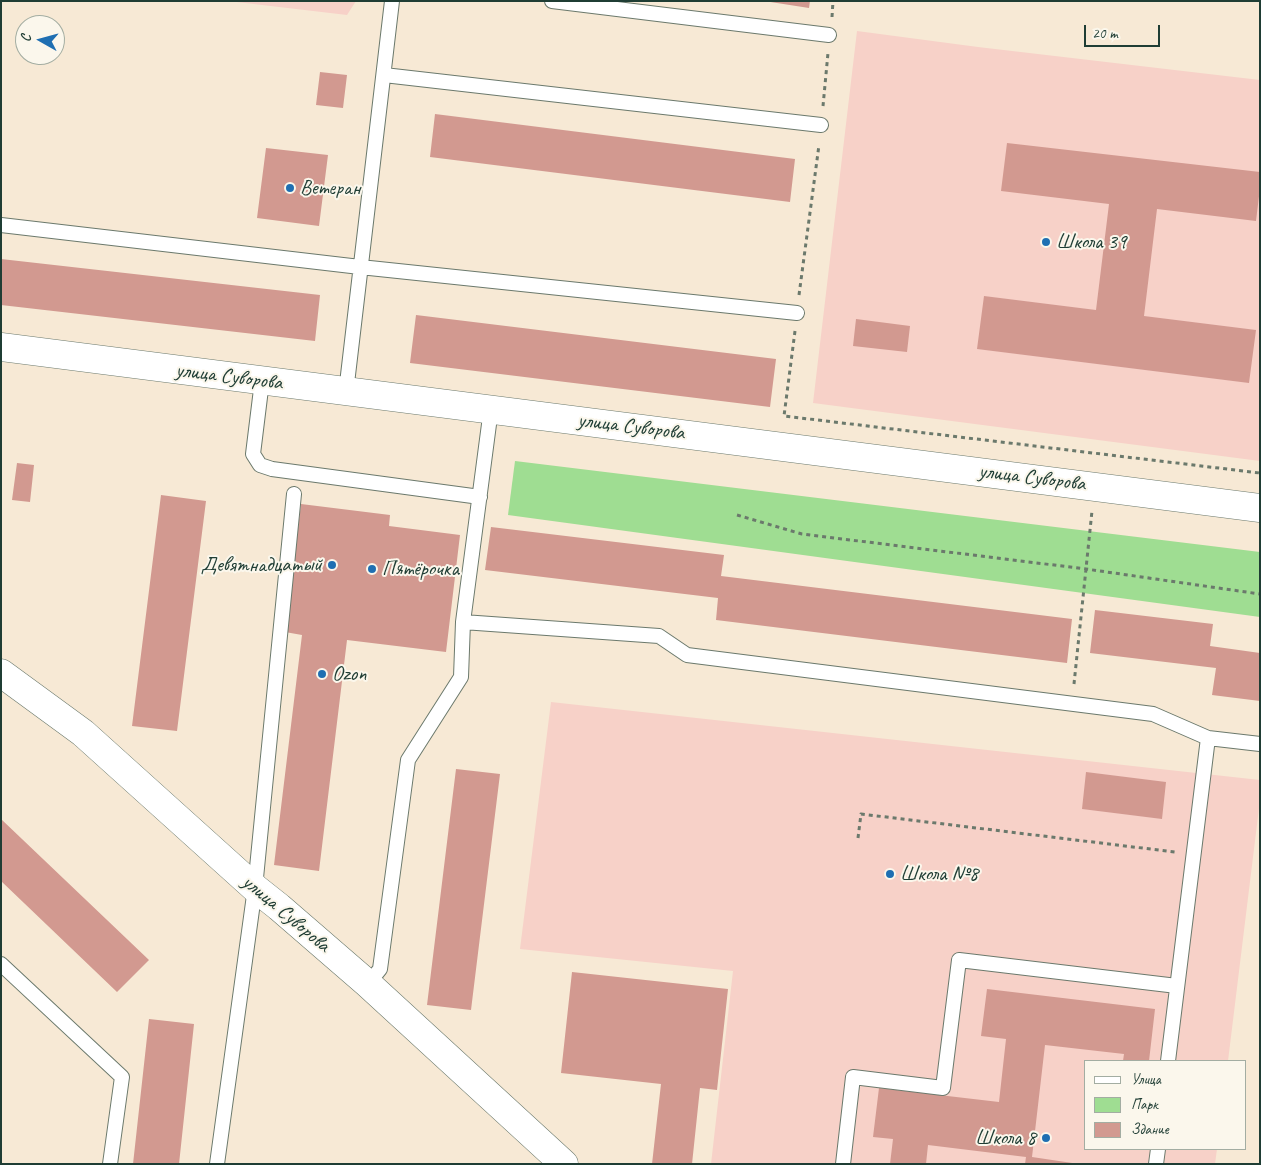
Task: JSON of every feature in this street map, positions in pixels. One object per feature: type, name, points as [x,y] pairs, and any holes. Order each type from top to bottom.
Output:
[{"type":"street","name":"улица Суворова","points":[[1,347],[1260,508]]},
{"type":"street","name":"улица Суворова","points":[[1,673],[83,733],[255,888],[280,907],[368,984],[564,1164]]},
{"type":"lane","points":[[346,392],[392,1]]},
{"type":"lane","points":[[552,1],[829,35]]},
{"type":"lane","points":[[384,75],[821,125]]},
{"type":"lane","points":[[1,225],[360,267],[797,313]]},
{"type":"lane","points":[[262,381],[253,454],[260,464],[272,469],[480,497]]},
{"type":"lane","points":[[368,984],[380,969],[408,760],[461,677],[463,622],[491,409]]},
{"type":"lane","points":[[217,1164],[255,888],[294,494]]},
{"type":"lane","points":[[463,622],[659,636],[687,655],[1153,714],[1208,738],[1260,744]]},
{"type":"lane","points":[[1168,1060],[1208,738]]},
{"type":"lane","points":[[843,1164],[853,1077],[943,1088],[959,960],[1178,986]]},
{"type":"lane","points":[[1,964],[122,1077],[110,1164]]},
{"type":"lane","points":[[1156,1164],[1158,1150]]},
{"type":"path","points":[[833,1],[821,125],[784,416],[1260,473]]},
{"type":"path","points":[[1073,704],[1094,486],[1100,454]]},
{"type":"path","points":[[737,515],[802,534],[1086,569],[1260,594]]},
{"type":"path","points":[[858,838],[860,814],[1193,854]]},
{"type":"shaded area","points":[[228,1],[356,1],[347,15]]},
{"type":"shaded area","name":"Школа 39","points":[[857,31],[1260,80],[1260,461],[813,403]]},
{"type":"shaded area","name":"Школа №8","points":[[551,702],[1260,780],[1260,800],[1228,1060],[1084,1060],[1084,1150],[1217,1150],[1215,1164],[711,1164],[733,971],[520,949]]},
{"type":"green space","points":[[515,461],[1260,552],[1260,617],[508,515]]},
{"type":"building","points":[[764,1],[810,1],[809,8]]},
{"type":"building","points":[[320,72],[347,75],[343,108],[316,105]]},
{"type":"building","points":[[435,114],[795,159],[790,202],[430,157]]},
{"type":"building","points":[[1007,143],[1260,172],[1256,221],[1157,209],[1144,316],[1256,330],[1249,383],[977,349],[984,296],[1096,310],[1109,204],[1001,191]]},
{"type":"building","points":[[266,148],[328,155],[319,226],[257,218]]},
{"type":"building","points":[[1,259],[320,295],[315,341],[1,305]]},
{"type":"building","points":[[416,315],[776,359],[770,407],[410,363]]},
{"type":"building","points":[[856,319],[910,326],[907,352],[853,346]]},
{"type":"building","points":[[17,463],[34,465],[30,502],[12,500]]},
{"type":"building","points":[[161,495],[206,501],[177,731],[132,726]]},
{"type":"building","points":[[301,504],[390,515],[389,526],[460,535],[446,652],[347,640],[319,871],[274,865],[302,635],[285,632]]},
{"type":"building","points":[[491,527],[724,555],[721,576],[1072,619],[1067,663],[716,620],[718,598],[485,570]]},
{"type":"building","points":[[1095,610],[1213,624],[1210,646],[1260,653],[1260,701],[1212,695],[1216,668],[1090,653]]},
{"type":"building","points":[[456,769],[500,774],[471,1010],[427,1005]]},
{"type":"building","points":[[1086,772],[1166,782],[1162,819],[1082,809]]},
{"type":"building","points":[[1,819],[149,960],[117,992],[1,881]]},
{"type":"building","points":[[572,972],[728,989],[717,1090],[700,1088],[692,1164],[652,1164],[661,1084],[561,1073]]},
{"type":"building","points":[[987,989],[1155,1009],[1149,1060],[1123,1060],[1124,1054],[1045,1045],[1032,1157],[1079,1164],[1025,1164],[1026,1157],[928,1145],[926,1164],[890,1164],[893,1139],[873,1137],[879,1088],[999,1102],[1006,1039],[981,1036]]},
{"type":"building","points":[[149,1019],[194,1024],[179,1164],[133,1164]]},
{"type":"place","name":"Ветеран","points":[[290,188]]},
{"type":"place","name":"Школа 39","points":[[1046,242]]},
{"type":"place","name":"Девятнадцатый","points":[[332,565]]},
{"type":"place","name":"Пятёрочка","points":[[372,569]]},
{"type":"place","name":"Ozon","points":[[322,674]]},
{"type":"place","name":"Школа №8","points":[[890,874]]},
{"type":"place","name":"Школа 8","points":[[1046,1138]]}]
